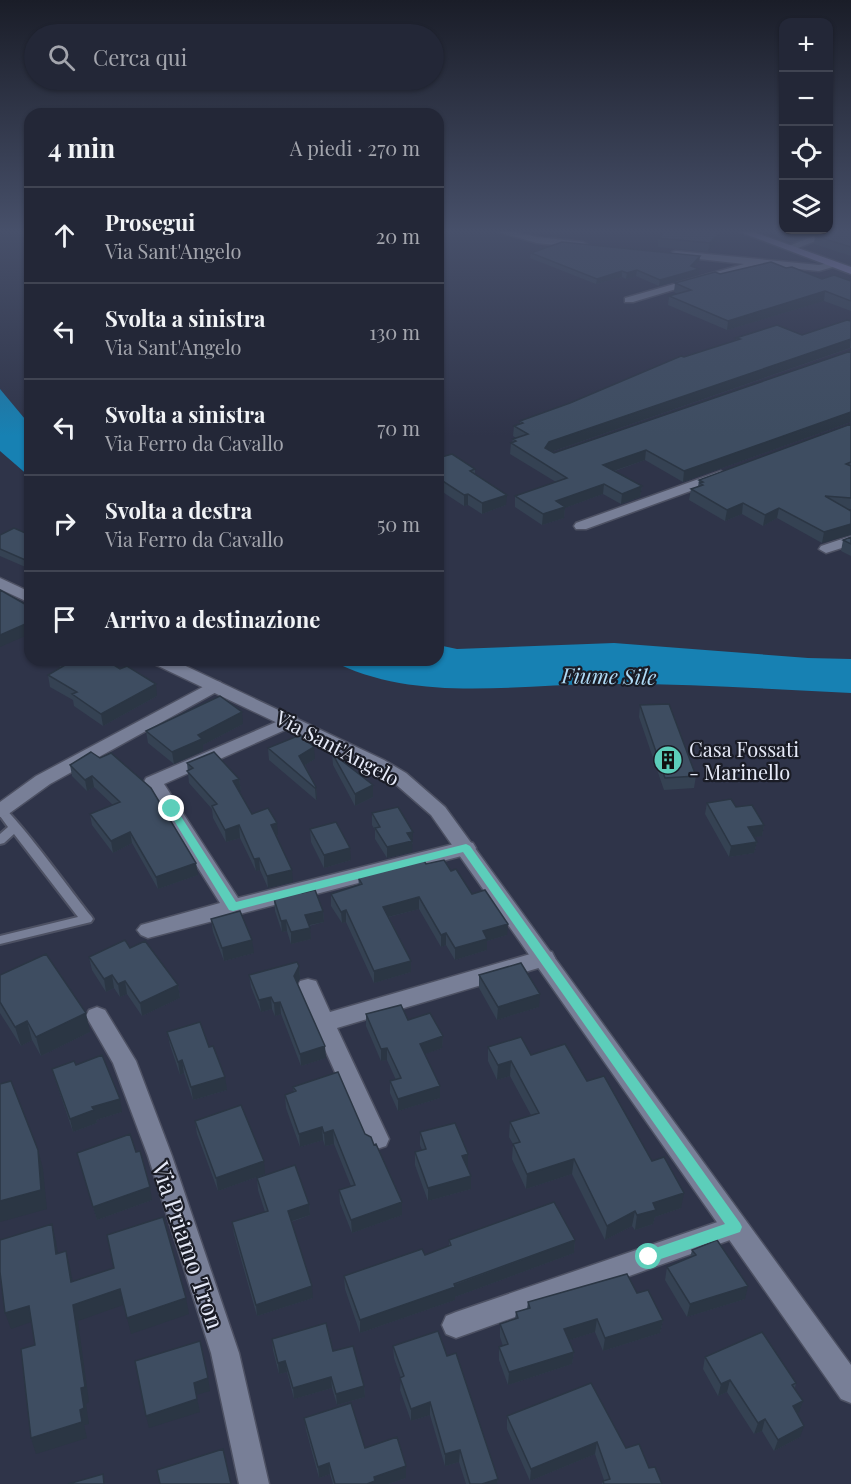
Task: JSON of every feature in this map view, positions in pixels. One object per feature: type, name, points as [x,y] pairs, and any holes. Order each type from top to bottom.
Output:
[{"type":"street","points":[[629,300],[635,298]]},
{"type":"street","points":[[581,526],[739,468]]},
{"type":"street","points":[[826,549],[851,540]]},
{"type":"street","points":[[0,584],[24,595]]},
{"type":"street","name":"Via Sant'Angelo","points":[[172,666],[354,751],[399,777],[438,811],[851,1389]]},
{"type":"street","points":[[1,810],[43,780],[214,686]]},
{"type":"street","points":[[233,907],[153,782],[290,721]]},
{"type":"street","points":[[148,930],[466,848]]},
{"type":"street","points":[[324,1023],[544,958]]},
{"type":"street","points":[[308,987],[377,1138]]},
{"type":"street","name":"Via Priamo Tron","points":[[97,1016],[124,1061],[160,1156],[225,1353],[254,1484]]},
{"type":"street","points":[[456,1325],[735,1227]]},
{"type":"lane","points":[[0,940],[87,919],[1,810]]},
{"type":"lane","points":[[0,840],[15,827]]},
{"type":"water","points":[[0,389],[24,418],[24,472],[0,451]]},
{"type":"water","name":"Fiume Sile","points":[[614,643],[808,658],[851,659],[851,693],[631,684],[497,688],[428,687],[395,682],[345,666],[444,666],[444,646],[457,649]]},
{"type":"building","points":[[674,298],[802,298],[728,321]]},
{"type":"building","points":[[847,320],[851,321],[851,339],[549,442],[545,448],[554,453],[851,351],[851,412],[684,471],[646,450],[603,465],[642,486],[622,494],[604,484],[556,501],[565,507],[543,514],[515,496],[567,478],[511,443],[516,441],[513,439],[528,434],[514,426],[523,423],[520,421],[570,403],[681,356],[740,339],[736,338],[777,325],[802,335]]},
{"type":"building","points":[[851,424],[851,462],[846,464],[851,466],[851,498],[825,496],[851,511],[851,524],[824,532],[779,508],[765,515],[743,503],[727,510],[691,489],[703,485],[700,483],[703,482],[699,480]]},
{"type":"building","points":[[452,454],[475,469],[470,471],[507,495],[482,503],[468,494],[464,495],[444,482],[444,456]]},
{"type":"building","points":[[14,528],[24,532],[24,559],[0,549],[0,535]]},
{"type":"building","points":[[851,537],[851,544],[843,540]]},
{"type":"building","points":[[0,590],[24,604],[24,625],[0,635]]},
{"type":"building","points":[[64,666],[115,666],[120,669],[127,666],[156,684],[101,714],[72,694],[77,692],[48,675]]},
{"type":"building","points":[[220,696],[242,712],[198,735],[202,739],[172,752],[146,731]]},
{"type":"building","points":[[669,704],[696,776],[665,778],[640,705]]},
{"type":"building","points":[[300,735],[314,747],[299,756],[315,788],[268,748]]},
{"type":"building","points":[[91,752],[100,758],[111,753],[151,788],[196,863],[156,877],[130,832],[111,841],[90,814],[120,802],[92,776],[85,780],[70,765]]},
{"type":"building","points":[[214,752],[239,779],[233,781],[252,814],[268,808],[277,823],[271,825],[292,870],[267,876],[259,858],[254,859],[239,825],[225,830],[212,806],[217,804],[187,771],[193,768],[187,763]]},
{"type":"building","points":[[332,753],[373,785],[355,794]]},
{"type":"building","points":[[731,799],[736,807],[752,805],[764,825],[748,827],[757,842],[731,846],[707,803]]},
{"type":"building","points":[[398,807],[413,832],[407,833],[412,841],[387,847],[375,828],[380,827],[372,813]]},
{"type":"building","points":[[336,822],[350,848],[324,855],[310,829]]},
{"type":"building","points":[[422,857],[426,864],[444,860],[451,871],[456,869],[472,894],[485,890],[508,924],[483,931],[487,939],[455,948],[446,933],[441,935],[419,897],[383,907],[411,961],[374,971],[346,910],[341,912],[331,894],[362,884],[358,877]]},
{"type":"building","points":[[300,889],[302,893],[315,890],[323,911],[305,915],[310,928],[291,932],[286,920],[281,921],[274,899],[276,899],[275,895]]},
{"type":"building","points":[[240,911],[252,940],[222,948],[211,919]]},
{"type":"building","points":[[125,940],[130,948],[145,941],[178,985],[140,1003],[125,981],[118,984],[112,975],[104,979],[89,957]]},
{"type":"building","points":[[46,954],[86,1013],[36,1037],[27,1021],[15,1027],[0,1002],[0,975]]},
{"type":"building","points":[[297,962],[299,966],[294,976],[325,1046],[300,1054],[280,1002],[274,1003],[271,997],[259,1000],[249,975]]},
{"type":"building","points":[[521,963],[540,994],[498,1007],[479,975]]},
{"type":"building","points":[[401,1005],[408,1020],[430,1013],[443,1036],[420,1044],[440,1086],[398,1099],[390,1081],[401,1078],[387,1048],[381,1049],[366,1014]]},
{"type":"building","points":[[200,1022],[209,1047],[213,1046],[225,1077],[191,1087],[182,1060],[178,1062],[167,1032]]},
{"type":"building","points":[[521,1037],[531,1055],[565,1044],[587,1081],[604,1076],[652,1161],[664,1157],[684,1193],[653,1203],[656,1210],[637,1215],[635,1211],[607,1226],[574,1159],[527,1174],[513,1144],[520,1142],[510,1122],[539,1113],[511,1061],[498,1065],[488,1047]]},
{"type":"building","points":[[102,1055],[120,1099],[92,1107],[94,1110],[70,1119],[52,1069],[74,1061],[76,1065]]},
{"type":"building","points":[[338,1072],[365,1134],[371,1137],[374,1145],[376,1144],[402,1202],[351,1220],[339,1190],[355,1185],[333,1130],[324,1133],[322,1127],[299,1134],[285,1095],[296,1091],[293,1087]]},
{"type":"building","points":[[11,1081],[38,1150],[41,1190],[0,1201],[0,1084]]},
{"type":"building","points":[[241,1105],[264,1161],[216,1178],[195,1121]]},
{"type":"building","points":[[455,1123],[468,1154],[462,1156],[471,1176],[428,1188],[415,1152],[426,1149],[420,1132]]},
{"type":"building","points":[[130,1134],[136,1152],[140,1151],[150,1187],[93,1207],[77,1153]]},
{"type":"building","points":[[295,1165],[309,1204],[288,1211],[312,1286],[256,1305],[232,1222],[268,1211],[257,1178]]},
{"type":"building","points":[[554,1202],[575,1240],[454,1284],[455,1287],[360,1320],[344,1276],[422,1249],[425,1255],[451,1245],[449,1240]]},
{"type":"building","points":[[163,1217],[186,1298],[127,1318],[120,1289],[73,1305],[85,1387],[81,1388],[84,1408],[80,1410],[82,1422],[31,1438],[21,1349],[35,1345],[29,1306],[5,1313],[0,1272],[0,1240],[52,1224],[56,1254],[66,1251],[71,1282],[114,1268],[107,1235]]},
{"type":"building","points":[[717,1240],[748,1286],[690,1304],[667,1267],[696,1255],[692,1250]]},
{"type":"building","points":[[627,1274],[637,1293],[648,1290],[663,1320],[605,1338],[597,1319],[564,1329],[574,1352],[509,1372],[499,1347],[508,1344],[500,1324],[518,1318],[516,1312],[530,1308],[528,1302]]},
{"type":"building","points":[[326,1323],[333,1351],[353,1346],[364,1386],[336,1394],[331,1377],[293,1388],[285,1361],[278,1363],[272,1339]]},
{"type":"building","points":[[438,1331],[447,1356],[456,1353],[498,1479],[482,1484],[470,1484],[460,1450],[445,1454],[430,1402],[411,1409],[400,1378],[404,1376],[393,1346]]},
{"type":"building","points":[[762,1332],[796,1383],[792,1385],[803,1401],[793,1406],[804,1426],[778,1440],[765,1419],[758,1423],[730,1380],[721,1384],[705,1357]]},
{"type":"building","points":[[200,1341],[208,1378],[194,1383],[197,1399],[146,1416],[135,1361]]},
{"type":"building","points":[[591,1383],[626,1448],[639,1444],[649,1468],[655,1467],[662,1484],[604,1484],[603,1481],[610,1479],[597,1442],[531,1469],[507,1416]]},
{"type":"building","points":[[351,1403],[365,1448],[397,1437],[406,1466],[374,1477],[375,1481],[367,1484],[335,1484],[329,1463],[318,1467],[304,1418]]},
{"type":"building","points":[[223,1449],[231,1484],[160,1484],[157,1470]]},
{"type":"building","points":[[103,1474],[104,1484],[68,1484]]},
{"type":"place","name":"Casa Fossati - Marinello","points":[[668,760]]},
{"type":"route","points":[[172,809],[233,907],[466,848],[735,1227],[649,1257]]}]
